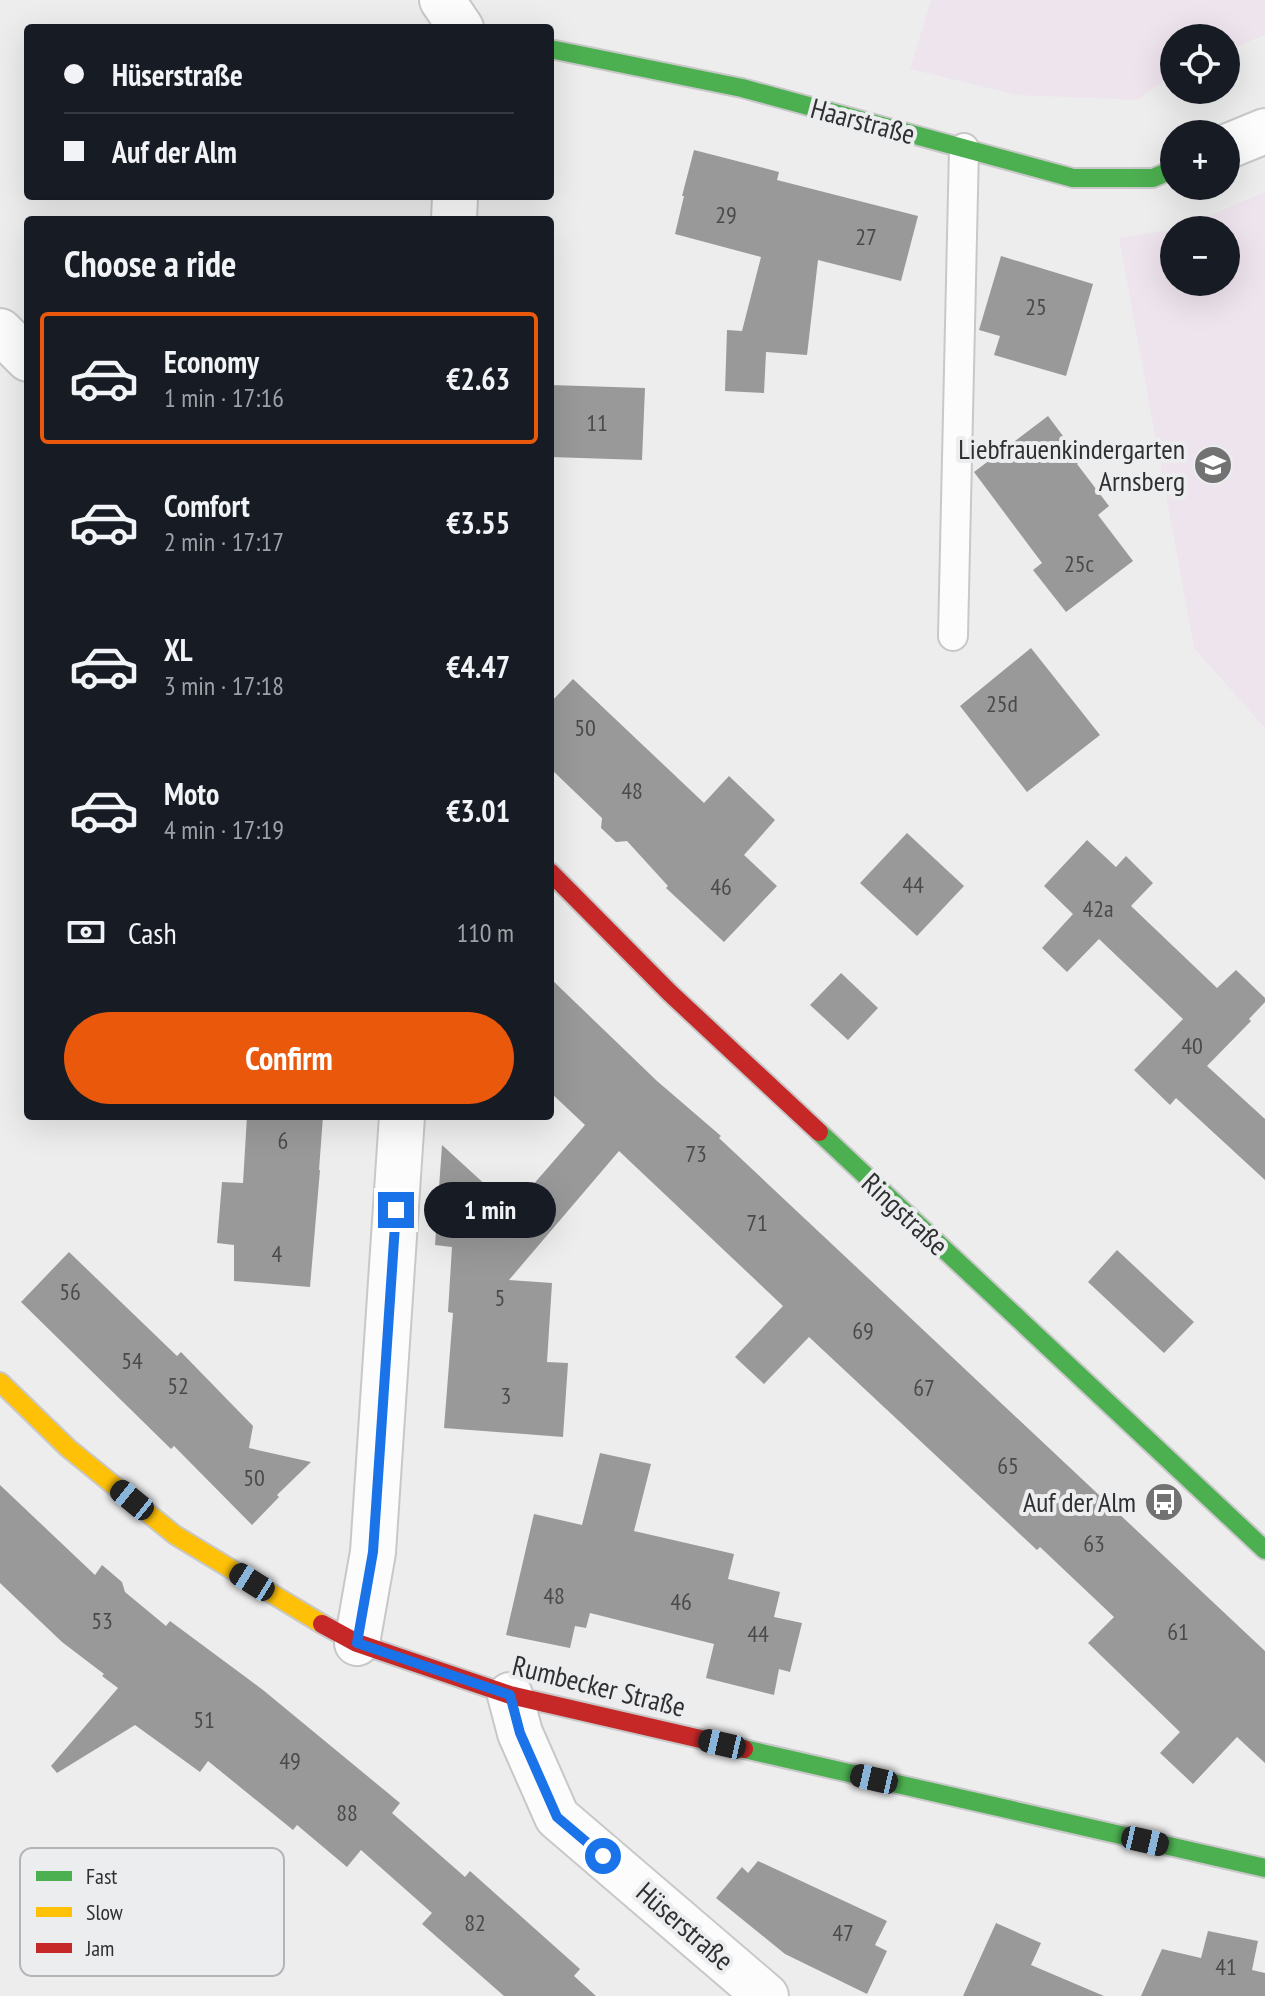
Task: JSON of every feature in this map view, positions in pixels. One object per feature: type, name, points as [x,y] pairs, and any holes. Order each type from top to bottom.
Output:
[{"type":"street","points":[[442,0],[458,24]]},
{"type":"street","name":"Haarstraße","points":[[554,50],[742,88],[1073,178],[1153,178],[1160,175]]},
{"type":"street","points":[[1240,141],[1265,131]]},
{"type":"street","points":[[0,331],[24,355]]},
{"type":"street","name":"Ringstraße","points":[[554,876],[670,993],[1265,1550]]},
{"type":"street","points":[[357,1643],[373,1552],[402,1120]]},
{"type":"street","name":"Rumbecker Straße","points":[[0,1382],[68,1448],[175,1535],[303,1614],[357,1643],[510,1695],[1265,1868]]},
{"type":"street","name":"Hüserstraße","points":[[510,1695],[520,1733],[557,1817],[766,1996]]},
{"type":"lane","points":[[953,636],[964,148]]},
{"type":"shaded area","points":[[931,0],[1265,0],[1265,35],[1240,45],[1240,24],[1160,24],[1160,84],[1137,100],[1017,95],[910,69]]},
{"type":"shaded area","name":"Liebfrauenkindergarten Arnsberg","points":[[1265,192],[1265,728],[1194,648],[1119,238],[1160,231],[1160,296],[1240,296],[1240,216],[1208,216]]},
{"type":"building","points":[[694,150],[779,172],[777,180],[918,216],[901,281],[818,260],[807,355],[766,352],[764,393],[725,391],[727,330],[742,331],[761,257],[675,234]]},
{"type":"building","points":[[1001,256],[1093,284],[1066,376],[994,355],[1000,336],[979,330]]},
{"type":"building","points":[[554,385],[645,388],[642,460],[554,457]]},
{"type":"building","points":[[1048,416],[1081,460],[1077,464],[1109,506],[1098,515],[1133,561],[1066,612],[1033,570],[1042,563],[974,472]]},
{"type":"building","points":[[1031,648],[1100,735],[1027,792],[960,706]]},
{"type":"building","points":[[573,679],[704,803],[729,776],[775,820],[744,855],[777,886],[724,942],[666,888],[668,886],[627,841],[616,842],[601,828],[602,818],[554,772],[554,699]]},
{"type":"building","points":[[907,833],[964,886],[917,936],[860,883]]},
{"type":"building","points":[[1087,840],[1116,867],[1126,856],[1153,883],[1131,906],[1217,988],[1236,970],[1265,998],[1265,1002],[1249,1019],[1251,1021],[1207,1066],[1265,1119],[1265,1180],[1176,1098],[1170,1105],[1134,1070],[1183,1019],[1099,939],[1067,972],[1042,948],[1073,914],[1044,886]]},
{"type":"building","points":[[841,973],[878,1008],[848,1040],[810,1005]]},
{"type":"building","points":[[554,982],[1265,1651],[1265,1763],[1237,1737],[1193,1784],[1160,1753],[1180,1732],[1088,1643],[1114,1617],[1040,1547],[1037,1550],[809,1337],[764,1384],[735,1357],[783,1306],[619,1151],[509,1280],[552,1283],[547,1362],[568,1363],[563,1437],[444,1428],[453,1313],[448,1312],[452,1247],[435,1245],[442,1145],[512,1209],[585,1125],[554,1096]]},
{"type":"building","points":[[247,1120],[323,1120],[310,1287],[234,1281],[234,1245],[217,1243],[222,1182],[243,1183]]},
{"type":"building","points":[[1117,1250],[1194,1322],[1164,1353],[1088,1282]]},
{"type":"building","points":[[69,1252],[177,1356],[181,1352],[253,1426],[249,1448],[311,1462],[252,1525],[174,1446],[171,1449],[21,1302]]},
{"type":"building","points":[[600,1453],[651,1464],[634,1531],[734,1554],[728,1579],[780,1592],[774,1617],[802,1623],[790,1672],[779,1669],[774,1695],[706,1678],[714,1644],[590,1613],[586,1628],[575,1626],[570,1648],[506,1635],[534,1514],[582,1525]]},
{"type":"building","points":[[0,1485],[95,1575],[102,1565],[122,1582],[125,1592],[166,1626],[170,1621],[263,1690],[400,1803],[392,1813],[465,1877],[470,1871],[580,1969],[574,1976],[596,1996],[504,1996],[422,1924],[432,1913],[361,1850],[347,1867],[297,1825],[293,1830],[208,1761],[200,1772],[135,1725],[57,1773],[51,1766],[118,1688],[62,1642],[0,1583]]},
{"type":"building","points":[[758,1861],[887,1921],[875,1945],[887,1951],[867,1994],[785,1954],[716,1898],[742,1867],[748,1873]]},
{"type":"building","points":[[996,1923],[1041,1943],[1031,1965],[1104,1996],[963,1996]]},
{"type":"building","points":[[1208,1931],[1258,1941],[1252,1970],[1265,1973],[1265,1996],[1141,1996],[1162,1949],[1201,1958]]},
{"type":"traffic: fast","points":[[554,50],[742,88],[1073,178],[1153,178],[1160,175]]},
{"type":"traffic: fast","points":[[819,1132],[1265,1550]]},
{"type":"traffic: fast","points":[[744,1749],[1265,1868]]},
{"type":"traffic: slow","points":[[0,1382],[68,1448],[175,1535],[322,1624]]},
{"type":"traffic: jam","points":[[554,876],[670,993],[819,1132]]},
{"type":"traffic: jam","points":[[322,1624],[357,1643],[510,1695],[744,1749]]},
{"type":"place","name":"Liebfrauenkindergarten Arnsberg","points":[[1213,465]]},
{"type":"place","name":"Auf der Alm","points":[[1164,1502]]},
{"type":"route","points":[[396,1210],[373,1552],[357,1643],[510,1695],[520,1733],[557,1817],[603,1856]]}]
